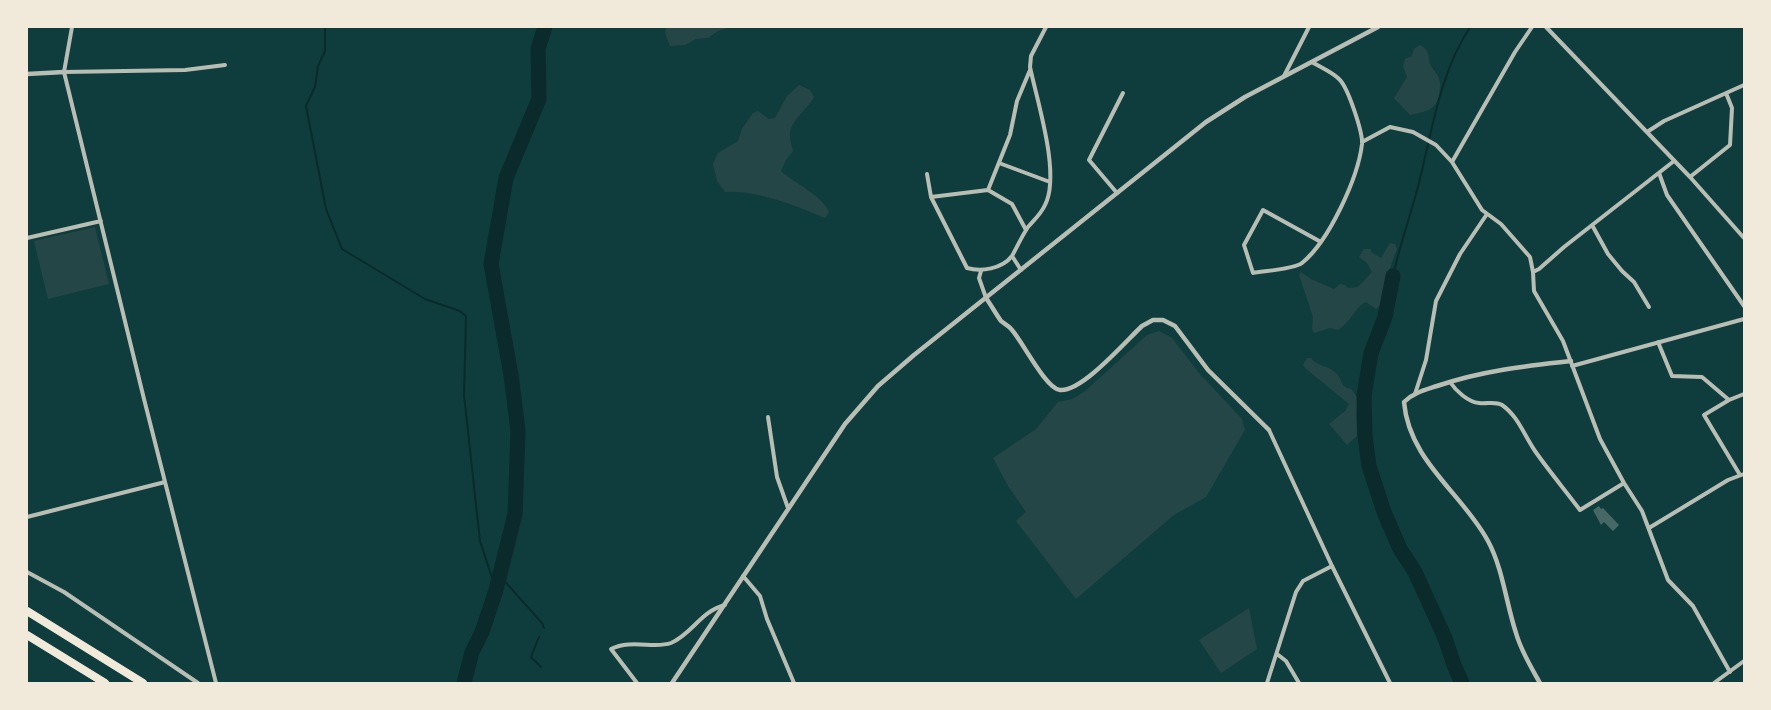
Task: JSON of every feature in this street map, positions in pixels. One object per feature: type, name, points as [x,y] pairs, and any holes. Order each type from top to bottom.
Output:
[{"type":"highway","points":[[27,611],[143,683]]},
{"type":"highway","points":[[27,635],[105,683]]},
{"type":"street","points":[[72,27],[64,72],[216,683]]},
{"type":"street","points":[[927,174],[932,197],[968,268],[981,272],[1008,261],[1046,204],[1050,182],[1047,144],[1030,69],[1031,56],[1046,27]]},
{"type":"street","points":[[1284,76],[1310,27]]},
{"type":"street","points":[[1452,162],[1515,52],[1532,27]]},
{"type":"street","points":[[1546,27],[1690,177],[1744,238]]},
{"type":"street","points":[[672,683],[845,424],[861,404],[894,372],[1206,122],[1245,97],[1373,28]]},
{"type":"street","points":[[1311,61],[1340,80],[1352,106],[1362,142],[1352,182],[1339,212],[1321,242],[1301,264],[1252,273],[1244,245],[1263,210],[1321,242]]},
{"type":"street","points":[[27,74],[185,70],[225,65]]},
{"type":"street","points":[[988,190],[1011,135],[1017,101],[1030,69]]},
{"type":"street","points":[[1647,132],[1664,121],[1744,85]]},
{"type":"street","points":[[1117,193],[1089,160],[1123,93]]},
{"type":"street","points":[[1690,177],[1730,145],[1732,108],[1726,93]]},
{"type":"street","points":[[1362,142],[1390,127],[1413,132],[1436,146],[1452,162],[1482,210],[1501,224],[1525,251],[1532,263],[1534,291],[1563,341],[1593,424],[1624,483],[1642,511],[1668,579],[1693,606],[1730,672]]},
{"type":"street","points":[[1533,272],[1674,161]]},
{"type":"street","points":[[999,163],[1050,182]]},
{"type":"street","points":[[1659,173],[1667,195],[1744,306]]},
{"type":"street","points":[[932,197],[988,190],[1012,204],[1026,231]]},
{"type":"street","points":[[1415,394],[1426,360],[1436,301],[1460,254],[1487,214]]},
{"type":"street","points":[[27,238],[101,221]]},
{"type":"street","points":[[1592,225],[1614,264],[1634,282],[1649,307]]},
{"type":"street","points":[[1012,256],[1021,270]]},
{"type":"street","points":[[981,272],[979,278],[986,297],[1054,389],[1072,388],[1086,379],[1142,327],[1153,320],[1163,320],[1175,326],[1208,370],[1269,430],[1332,566],[1390,683]]},
{"type":"street","points":[[1539,683],[1516,634],[1497,564],[1488,541],[1474,519],[1427,462],[1413,436],[1405,414],[1404,402],[1415,394],[1495,370],[1572,363],[1744,319]]},
{"type":"street","points":[[1658,342],[1672,376],[1702,377],[1729,400]]},
{"type":"street","points":[[1450,382],[1455,389],[1472,402],[1494,402],[1512,414],[1534,450],[1580,510],[1624,483]]},
{"type":"street","points":[[1650,528],[1728,480],[1742,475],[1704,415],[1744,394]]},
{"type":"street","points":[[768,417],[777,477],[788,508]]},
{"type":"street","points":[[27,517],[165,482]]},
{"type":"street","points":[[1266,683],[1296,592],[1303,580],[1332,566]]},
{"type":"street","points":[[27,572],[64,592],[198,683]]},
{"type":"street","points":[[743,576],[760,596],[767,619],[794,683]]},
{"type":"street","points":[[637,683],[611,650],[640,643],[669,644],[711,610],[725,605]]},
{"type":"street","points":[[1277,654],[1287,661],[1299,683]]},
{"type":"street","points":[[1714,683],[1744,662]]},
{"type":"shaded area","points":[[666,27],[731,27],[718,31],[708,38],[696,39],[685,45],[670,46],[665,33]]},
{"type":"shaded area","points":[[1420,45],[1427,51],[1430,64],[1439,78],[1439,93],[1432,108],[1410,115],[1394,98],[1407,77],[1403,66],[1405,59],[1412,56],[1414,49]]},
{"type":"shaded area","points":[[799,85],[810,90],[814,97],[792,125],[790,136],[793,151],[781,171],[826,206],[829,212],[825,218],[762,196],[725,192],[717,181],[713,164],[718,153],[738,141],[742,129],[753,113],[758,111],[769,119],[775,118],[787,96]]},
{"type":"shaded area","points":[[95,227],[109,284],[48,299],[34,241]]},
{"type":"shaded area","points":[[1390,243],[1395,244],[1397,249],[1379,307],[1376,309],[1366,302],[1338,330],[1330,328],[1314,333],[1313,317],[1299,275],[1301,272],[1334,289],[1340,284],[1348,288],[1358,287],[1372,272],[1367,263],[1359,257],[1364,249],[1371,249],[1371,252],[1381,258]]},
{"type":"shaded area","points":[[1159,331],[1172,338],[1199,373],[1242,419],[1245,430],[1206,497],[1174,515],[1076,599],[1016,521],[1026,512],[1008,486],[993,458],[1036,429],[1058,402],[1072,399],[1084,392],[1147,335]]},
{"type":"shaded area","points":[[1307,358],[1333,370],[1343,385],[1351,389],[1358,398],[1357,436],[1347,445],[1329,424],[1346,410],[1349,404],[1305,368],[1303,365]]},
{"type":"shaded area","points":[[1249,608],[1257,649],[1221,673],[1199,640]]},
{"type":"building","points":[[1599,506],[1619,525],[1613,531],[1604,522],[1601,525],[1593,510]]},
{"type":"waterway","points":[[325,27],[325,51],[318,66],[315,87],[306,106],[326,209],[342,249],[425,299],[460,311],[466,316],[464,395],[480,541],[496,590]]},
{"type":"waterway","points":[[464,683],[472,652],[482,632],[496,590],[515,514],[518,431],[511,375],[491,264],[506,178],[539,99],[538,49],[545,27]]},
{"type":"waterway","points":[[1393,276],[1444,83],[1451,63],[1470,27]]},
{"type":"waterway","points":[[1393,276],[1385,317],[1371,353],[1364,396],[1365,436],[1369,466],[1384,512],[1400,549],[1415,572],[1445,638],[1462,683]]},
{"type":"waterway","points":[[499,575],[544,628]]},
{"type":"waterway","points":[[539,637],[531,657],[541,667]]}]
